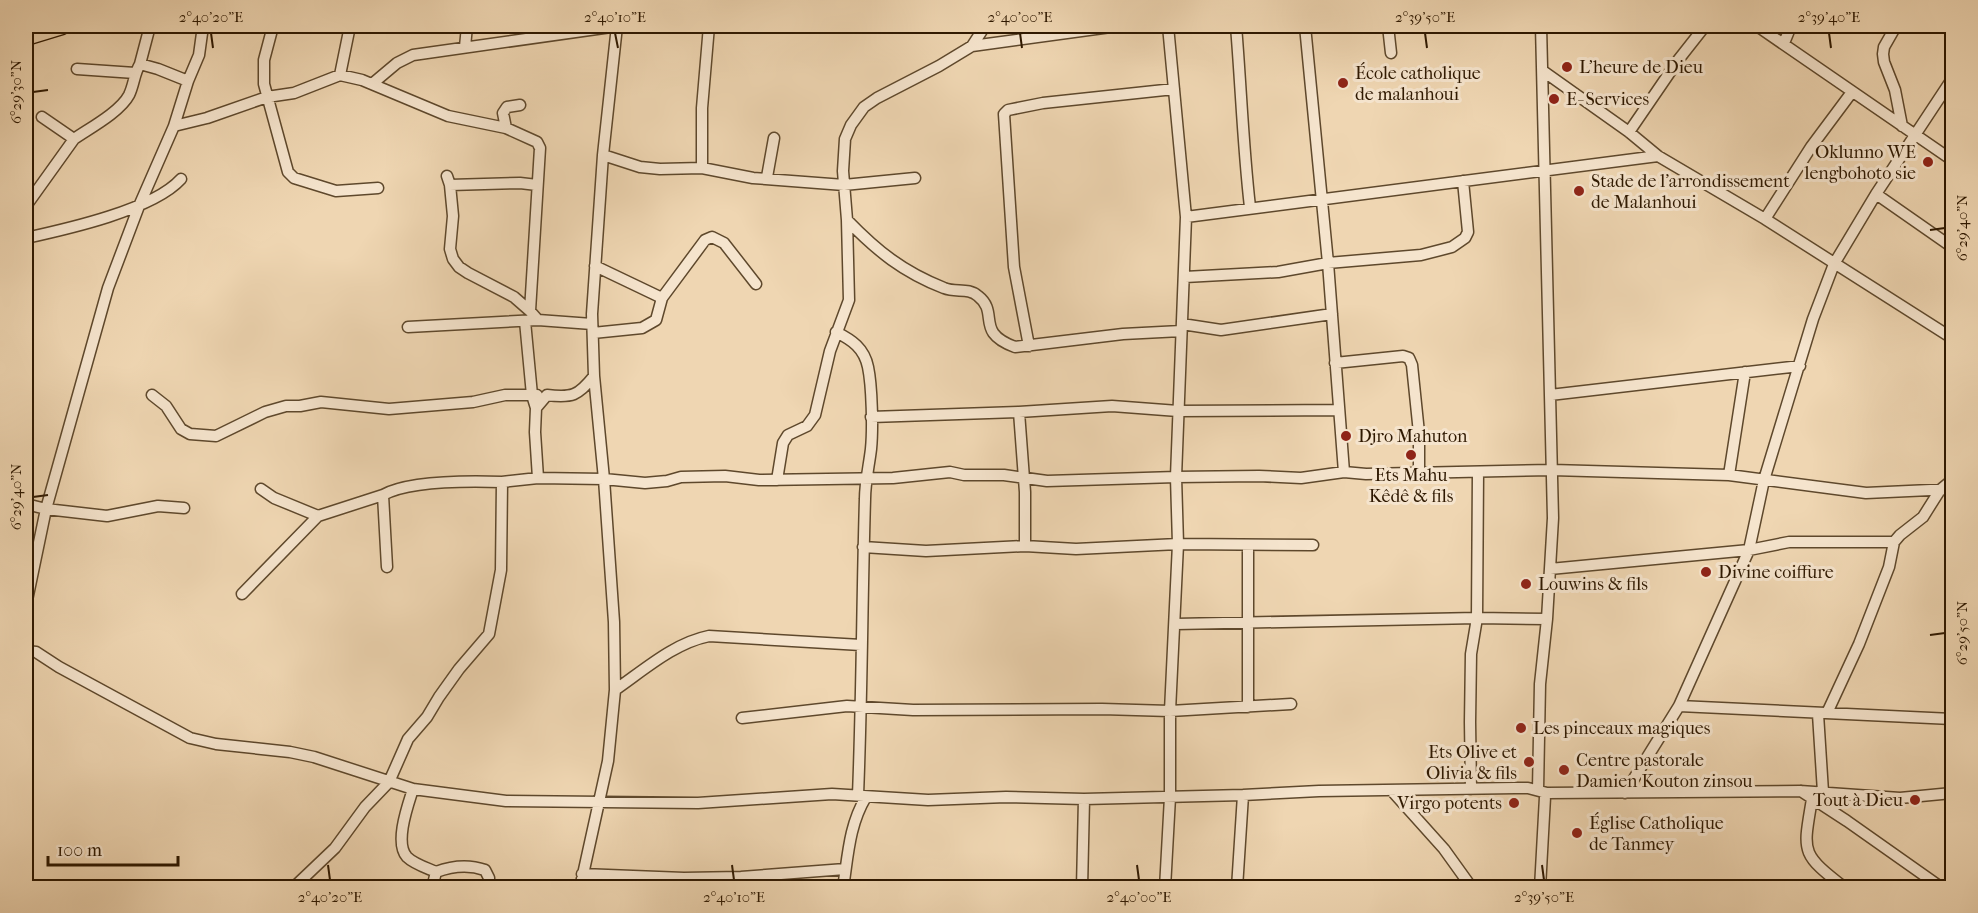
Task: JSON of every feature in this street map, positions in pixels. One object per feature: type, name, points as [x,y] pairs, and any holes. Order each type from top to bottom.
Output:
[{"type":"main road","points":[[26,38],[62,26]]},
{"type":"street","points":[[26,206],[74,139],[122,105],[132,89],[150,26]]},
{"type":"street","points":[[26,605],[46,510],[108,288],[139,206],[174,126],[199,55],[203,26]]},
{"type":"street","points":[[273,26],[264,60],[264,84],[288,172],[294,178],[336,191],[378,188]]},
{"type":"street","points":[[340,75],[350,26]]},
{"type":"street","points":[[465,47],[466,26]]},
{"type":"street","points":[[372,84],[404,58],[423,53],[617,26],[603,155],[592,329],[614,622],[615,690],[608,761],[580,888]]},
{"type":"street","points":[[702,168],[702,108],[709,26]]},
{"type":"street","points":[[972,46],[985,26]]},
{"type":"street","points":[[777,480],[783,443],[788,435],[807,426],[814,415],[824,371],[849,300],[843,171],[845,139],[851,125],[864,107],[972,46],[1118,26]]},
{"type":"street","points":[[1165,888],[1170,797],[1170,711],[1176,624],[1178,544],[1176,477],[1186,217],[1168,26]]},
{"type":"street","points":[[1236,26],[1243,109],[1244,156],[1250,207]]},
{"type":"street","points":[[1305,26],[1328,263],[1344,472]]},
{"type":"street","points":[[1388,26],[1391,53]]},
{"type":"street","points":[[1540,26],[1552,470],[1550,569],[1540,684],[1545,796],[1540,888]]},
{"type":"street","points":[[1629,132],[1679,59],[1705,26]]},
{"type":"street","points":[[1757,26],[1953,160]]},
{"type":"street","points":[[1784,43],[1791,26]]},
{"type":"street","points":[[1896,26],[1884,46],[1883,54],[1895,90],[1902,126]]},
{"type":"street","points":[[77,69],[158,69],[188,81]]},
{"type":"street","points":[[1543,71],[1629,132],[1658,156],[1765,219],[1953,338]]},
{"type":"street","points":[[174,126],[207,118],[267,97],[294,93],[340,75],[372,84],[448,116],[506,128],[516,135],[537,142],[540,148],[527,316],[532,395],[536,408],[538,478]]},
{"type":"street","points":[[1624,793],[1679,706],[1749,550],[1764,480],[1813,319],[1833,264],[1914,134],[1953,79]]},
{"type":"street","points":[[1029,346],[1014,267],[1004,114],[1008,110],[1043,103],[1174,89]]},
{"type":"street","points":[[1765,219],[1811,147],[1852,92]]},
{"type":"street","points":[[506,128],[503,113],[507,107],[520,105]]},
{"type":"street","points":[[42,117],[74,139]]},
{"type":"street","points":[[767,177],[774,138]]},
{"type":"street","points":[[603,155],[640,167],[702,168],[738,176],[844,185],[915,178]]},
{"type":"street","points":[[1186,217],[1658,156]]},
{"type":"street","points":[[26,238],[139,206],[173,187],[181,179]]},
{"type":"street","points":[[527,316],[514,297],[468,273],[453,259],[450,249],[453,216],[449,181],[537,184]]},
{"type":"street","points":[[1185,277],[1278,272],[1328,263],[1437,252],[1460,242],[1468,232],[1463,181]]},
{"type":"street","points":[[1876,194],[1953,247]]},
{"type":"street","points":[[847,220],[873,246],[901,268],[951,291],[963,290],[979,296],[984,301],[990,329],[1002,342],[1015,348],[1181,328],[1221,330],[1332,314]]},
{"type":"street","points":[[408,327],[527,316],[538,321],[592,329],[649,326],[656,320],[662,298],[705,240],[712,237],[724,243],[756,284]]},
{"type":"street","points":[[595,266],[662,298]]},
{"type":"street","points":[[836,332],[851,340],[862,350],[868,366],[871,417],[871,449],[865,478],[863,547],[862,796],[851,831],[843,888]]},
{"type":"street","points":[[1335,363],[1396,357],[1409,358],[1412,365],[1419,433],[1419,473]]},
{"type":"street","points":[[1550,394],[1800,366]]},
{"type":"street","points":[[1729,475],[1744,372]]},
{"type":"street","points":[[152,395],[166,406],[181,429],[190,434],[216,436],[265,412],[286,406],[321,402],[389,409],[473,402],[505,395],[564,397],[583,390],[594,376]]},
{"type":"street","points":[[536,408],[546,395]]},
{"type":"street","points":[[871,417],[1112,406],[1179,411],[1339,410]]},
{"type":"street","points":[[1019,412],[1024,477],[1025,546]]},
{"type":"street","points":[[242,594],[318,516],[392,490],[472,481],[604,478],[645,483],[681,477],[725,476],[777,480],[918,477],[950,472],[964,475],[1024,477],[1047,481],[1259,476],[1302,478],[1344,472],[1552,470],[1729,475],[1866,493],[1953,489]]},
{"type":"street","points":[[1471,789],[1471,654],[1477,618],[1478,472]]},
{"type":"street","points":[[1822,792],[1823,713],[1859,644],[1890,567],[1894,542],[1923,517],[1940,490],[1953,480]]},
{"type":"street","points":[[293,888],[335,848],[365,807],[389,782],[408,739],[427,717],[459,669],[489,634],[501,570],[502,482]]},
{"type":"street","points":[[261,489],[274,498],[318,516]]},
{"type":"street","points":[[383,495],[387,567]]},
{"type":"street","points":[[26,504],[46,510],[107,516],[158,506],[183,508]]},
{"type":"street","points":[[1550,569],[1749,550],[1789,542],[1894,542]]},
{"type":"street","points":[[863,547],[926,551],[1025,546],[1076,549],[1178,544],[1312,545]]},
{"type":"street","points":[[1248,545],[1248,706]]},
{"type":"street","points":[[1176,624],[1477,618],[1547,619]]},
{"type":"street","points":[[615,690],[681,645],[709,636],[861,645]]},
{"type":"street","points":[[26,651],[36,652],[59,667],[190,738],[216,744],[290,752],[314,757],[413,789],[506,801],[600,804],[720,803],[832,794],[928,800],[1006,797],[1084,799],[1309,791],[1515,788],[1624,793],[1800,791],[1900,798],[1953,793]]},
{"type":"street","points":[[742,718],[862,706],[913,710],[1170,711],[1291,704]]},
{"type":"street","points":[[1679,706],[1953,720]]},
{"type":"street","points":[[413,789],[404,821],[401,846],[405,855],[411,861],[436,872],[451,867],[476,867],[485,870],[489,878],[489,888]]},
{"type":"street","points":[[1392,791],[1444,849],[1472,888]]},
{"type":"street","points":[[1800,791],[1942,888]]},
{"type":"street","points":[[1238,888],[1243,795]]},
{"type":"street","points":[[1082,888],[1084,799]]},
{"type":"street","points":[[1812,799],[1806,836],[1808,852],[1819,866],[1845,888]]},
{"type":"street","points":[[1951,888],[1953,854]]},
{"type":"street","points":[[582,874],[685,883],[846,869]]},
{"type":"street","points":[[432,888],[436,872]]},
{"type":"place","name":"L'heure de Dieu","points":[[1567,67]]},
{"type":"place","name":"École catholique de malanhoui","points":[[1343,83]]},
{"type":"place","name":"E- Services","points":[[1554,99]]},
{"type":"place","name":"Oklunno WE lengbohoto sie","points":[[1928,162]]},
{"type":"place","name":"Stade de l'arrondissement de Malanhoui","points":[[1579,191]]},
{"type":"place","name":"Djro Mahuton","points":[[1346,436]]},
{"type":"place","name":"Ets Mahu Kêdê & fils","points":[[1411,455]]},
{"type":"place","name":"Divine coiffure","points":[[1706,572]]},
{"type":"place","name":"Louwins & fils","points":[[1526,584]]},
{"type":"place","name":"Les pinceaux magiques","points":[[1521,728]]},
{"type":"place","name":"Ets Olive et Olivia & fils","points":[[1529,762]]},
{"type":"place","name":"Centre pastorale Damien Kouton zinsou","points":[[1564,770]]},
{"type":"place","name":"Tout à Dieu","points":[[1915,800]]},
{"type":"place","name":"Virgo potents","points":[[1514,803]]},
{"type":"place","name":"Église Catholique de Tanmey","points":[[1577,833]]}]
